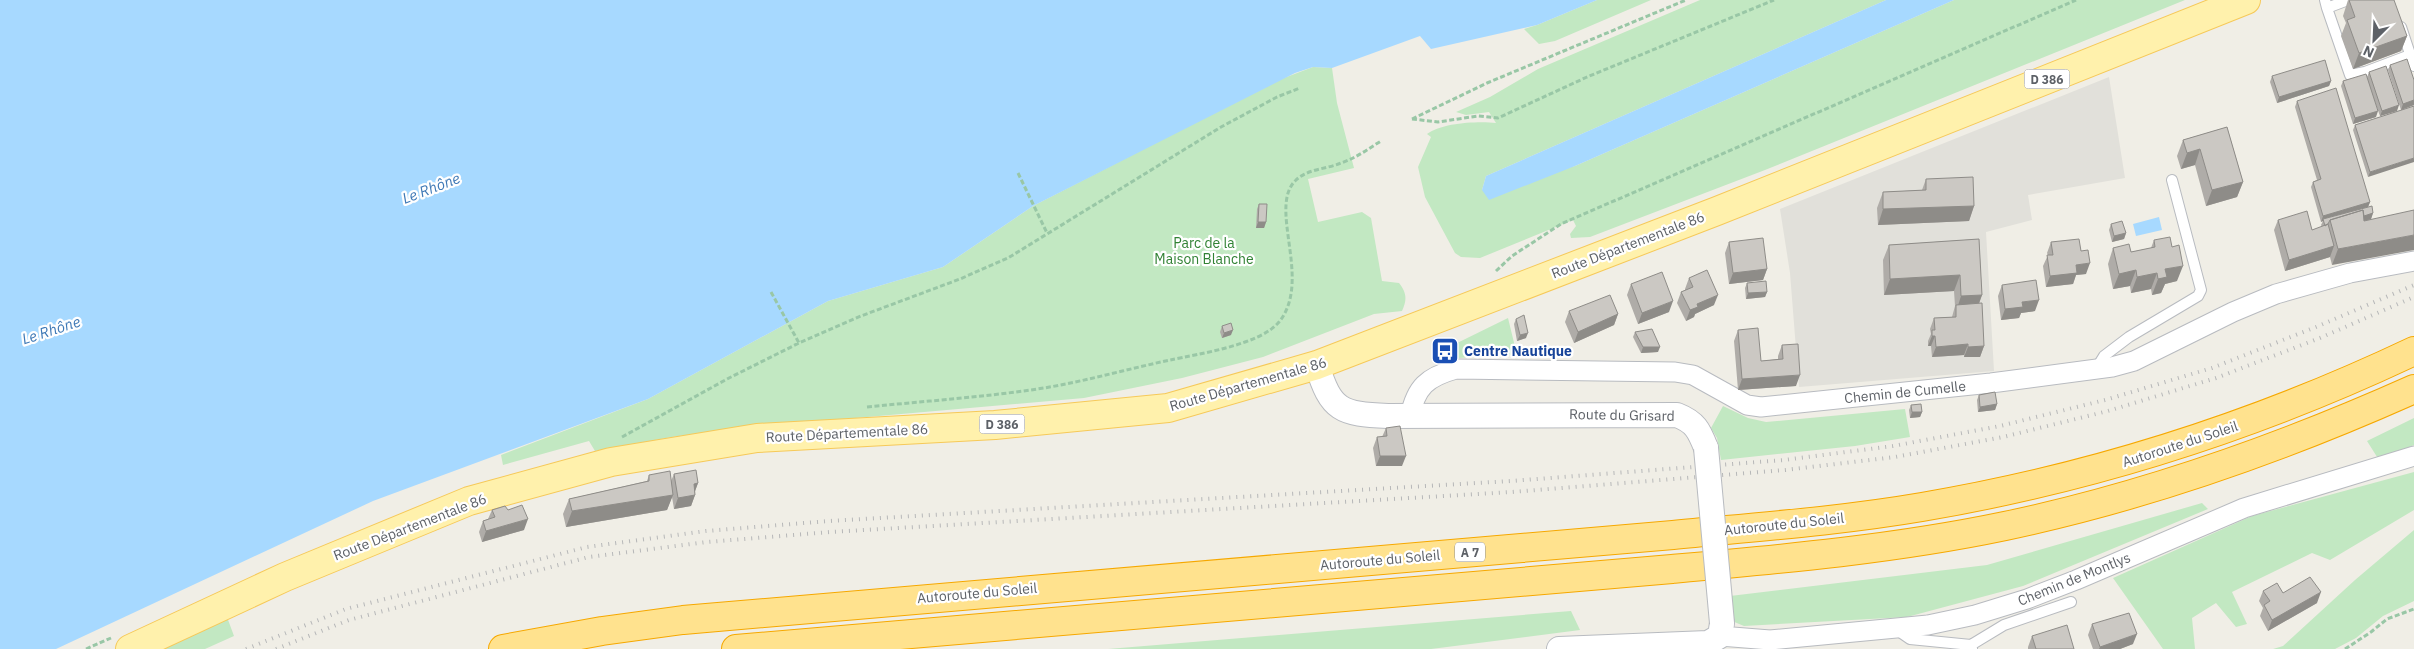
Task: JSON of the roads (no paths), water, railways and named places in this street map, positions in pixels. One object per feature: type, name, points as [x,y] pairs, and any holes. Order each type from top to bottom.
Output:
[{"type":"highway","name":"Autoroute du Soleil","points":[[503,649],[602,631],[693,619],[1663,536],[1828,520],[1922,507],[2097,470],[2172,448],[2267,415],[2351,381],[2414,351]]},
{"type":"highway","points":[[736,649],[1653,571],[1827,554],[1927,540],[2004,526],[2103,503],[2185,479],[2289,442],[2414,389]]},
{"type":"main road","name":"Route Départementale 86","points":[[130,649],[285,577],[469,501],[611,462],[757,438],[996,425],[1168,408],[1317,365],[1726,207],[2246,0]]},
{"type":"street","name":"Chemin de Cumelle","points":[[1410,416],[1418,391],[1427,381],[1456,369],[1675,372],[1693,375],[1747,406],[1760,407],[2096,370],[2134,361],[2233,312],[2276,294],[2350,273],[2414,261]]},
{"type":"street","name":"Route du Grisard","points":[[1317,365],[1330,399],[1343,410],[1364,415],[1677,414],[1691,420],[1699,429],[1706,448],[1721,630]]},
{"type":"street","name":"Chemin de Montlys","points":[[1721,630],[1770,640],[1928,625],[1975,615],[2027,599],[2244,508],[2414,456]]},
{"type":"street","points":[[1560,649],[1708,643],[1721,630]]},
{"type":"lane","points":[[2348,0],[2326,4],[2350,75],[2365,72],[2410,55]]},
{"type":"lane","points":[[2398,18],[2414,66]]},
{"type":"lane","points":[[2096,370],[2104,356],[2129,338],[2198,296],[2201,290],[2172,180]]},
{"type":"lane","points":[[1894,628],[1910,639],[1972,647],[2004,625],[2071,602]]},
{"type":"water","name":"Le Rhône","points":[[0,0],[1597,0],[1537,25],[1431,49],[1420,36],[1332,68],[1313,67],[1295,73],[1033,206],[943,267],[828,301],[648,399],[373,501],[56,649],[0,649]]},
{"type":"water","points":[[1886,0],[1954,0],[1575,166],[1489,200],[1482,190],[1486,176]]},
{"type":"water","points":[[2159,217],[2162,230],[2136,236],[2133,224]]},
{"type":"railway","points":[[246,649],[346,609],[587,547],[706,531],[829,521],[1511,481],[1784,460],[1893,446],[2000,426],[2105,400],[2212,368],[2316,327],[2414,285]]},
{"type":"railway","points":[[276,649],[349,620],[589,557],[707,542],[830,532],[1512,492],[1785,470],[1895,457],[2003,437],[2108,411],[2216,378],[2320,338],[2414,297]]},
{"type":"place","name":"Centre Nautique","points":[[1445,351]]},
{"type":"park label","name":"Parc de la Maison Blanche","points":[[1204,252]]}]
